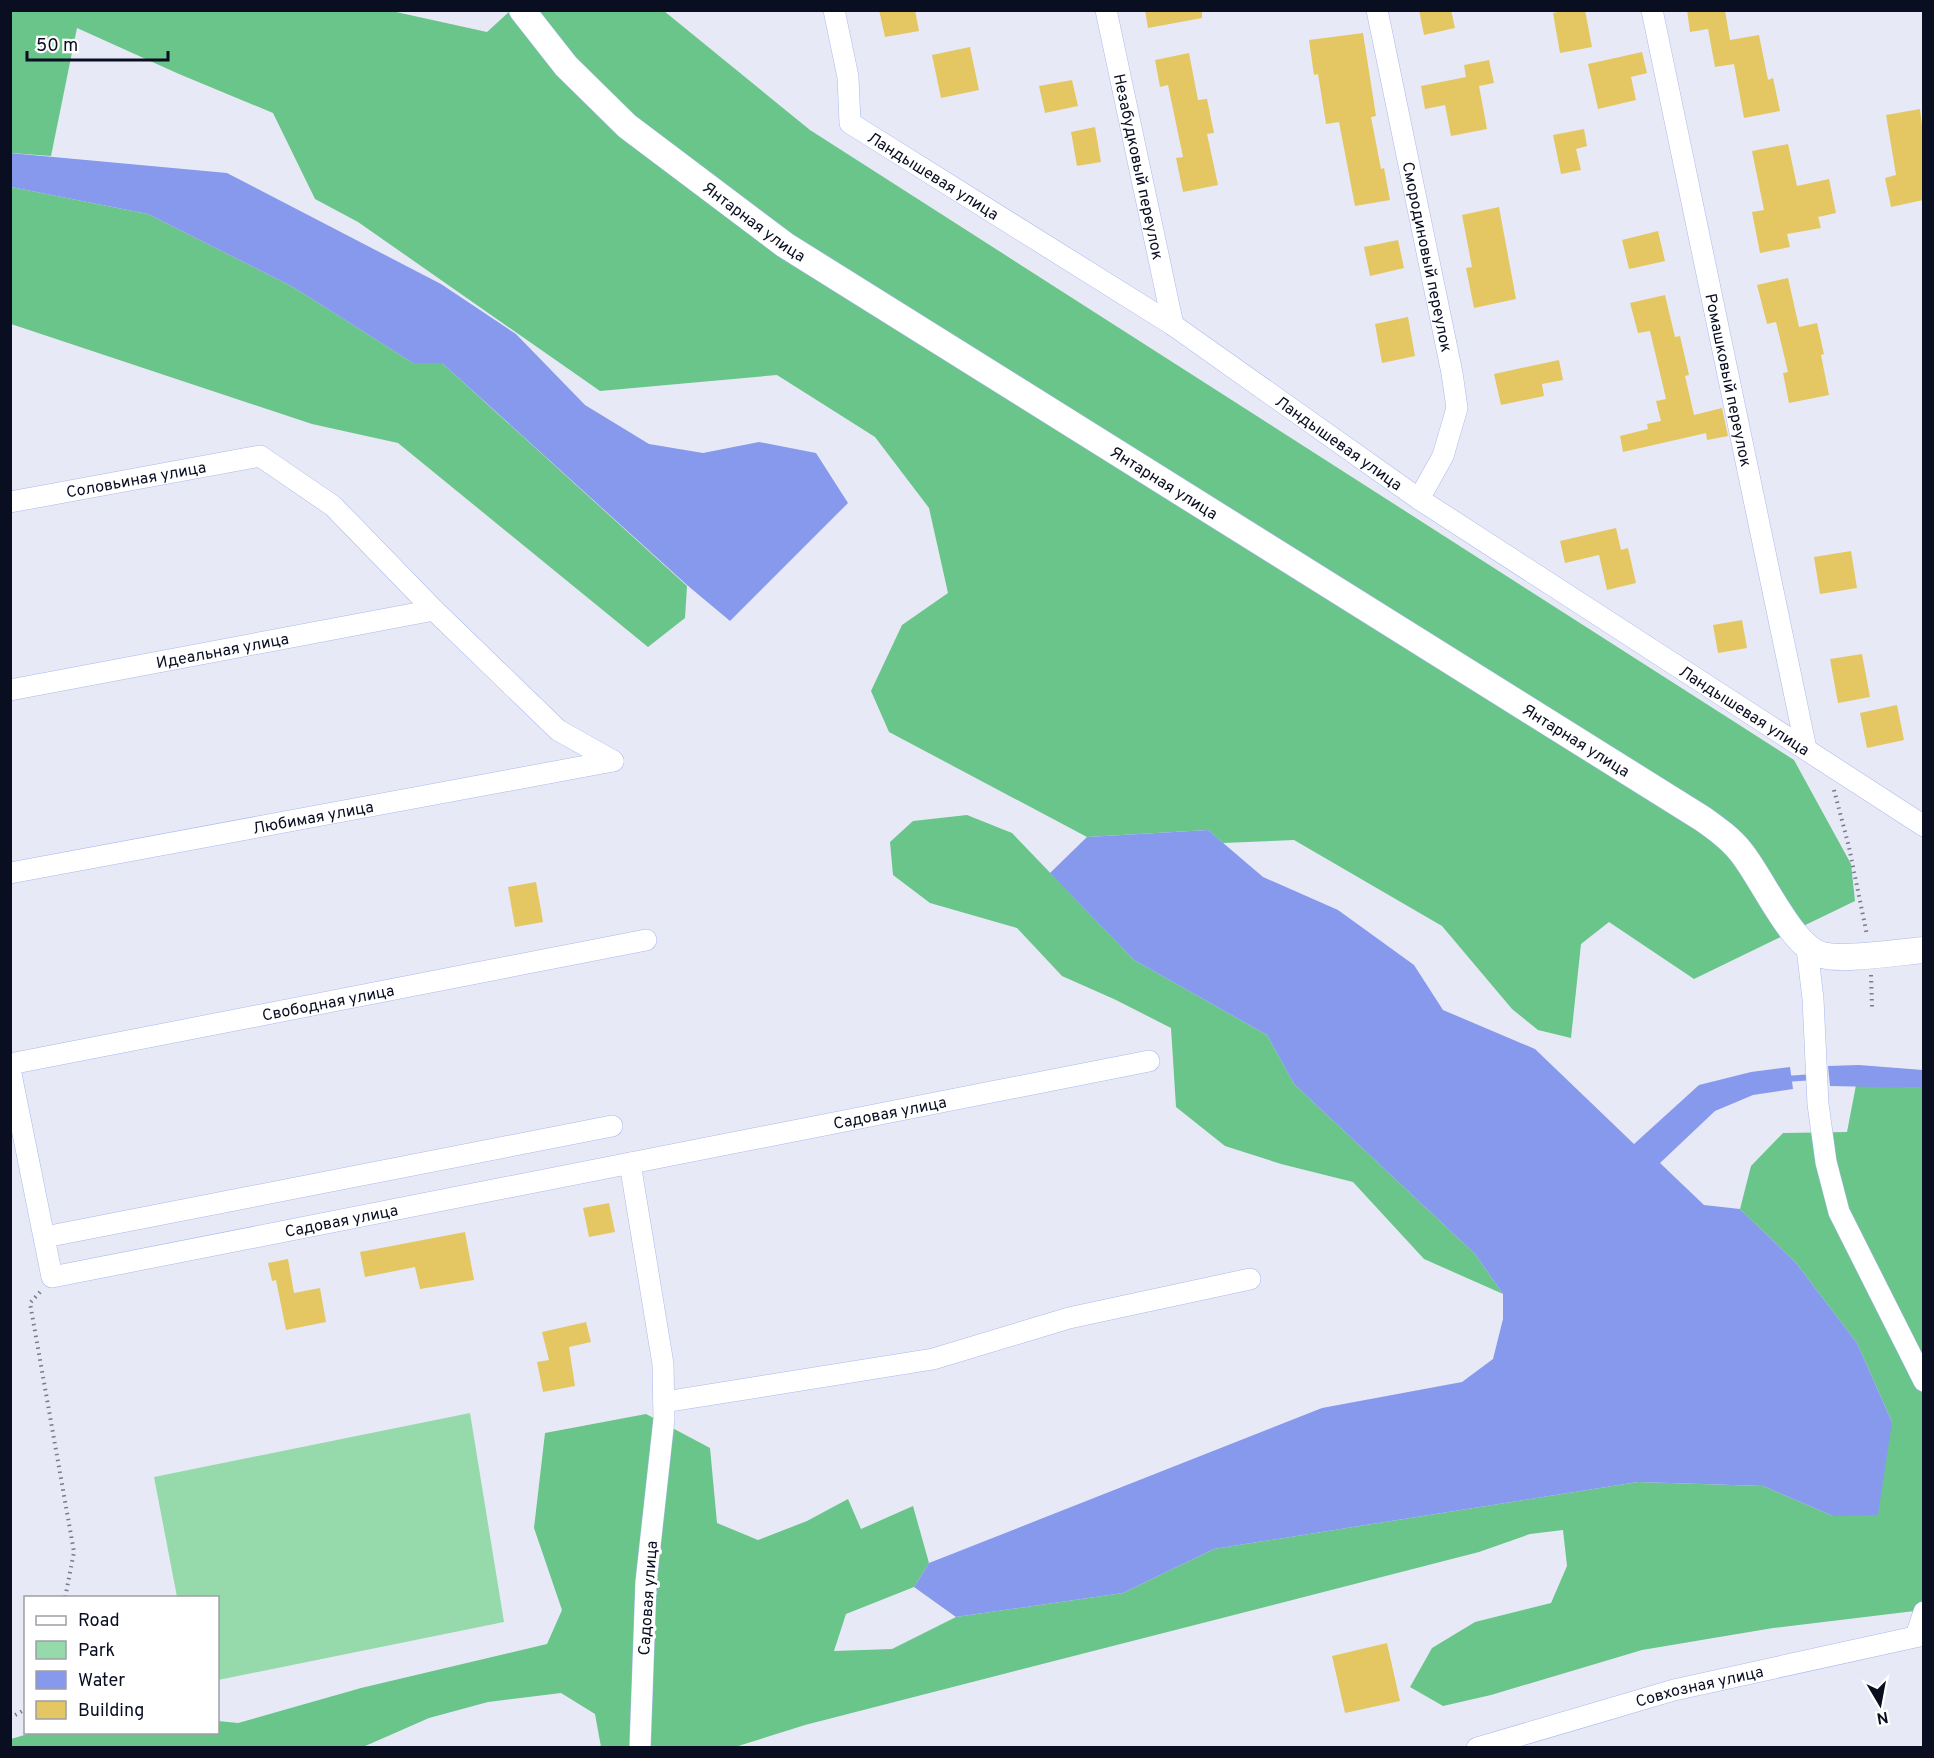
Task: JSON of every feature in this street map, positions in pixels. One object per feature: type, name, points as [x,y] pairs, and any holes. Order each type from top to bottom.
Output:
[{"type":"street","name":"Янтарная улица","points":[[522,10],[566,66],[627,126],[785,245],[1719,830],[1742,853],[1794,935],[1807,948]]},
{"type":"street","name":"Ландышевая улица","points":[[834,10],[848,77],[850,123],[1173,325],[1419,499],[1923,826]]},
{"type":"street","name":"Незабудковый переулок","points":[[1106,10],[1173,325]]},
{"type":"street","name":"Смородиновый переулок","points":[[1377,10],[1457,408],[1443,456],[1419,499]]},
{"type":"street","name":"Ромашковый переулок","points":[[1652,10],[1806,749]]},
{"type":"street","name":"Соловьиная улица","points":[[10,502],[260,456],[333,506],[434,610]]},
{"type":"street","name":"Идеальная улица","points":[[10,690],[434,610]]},
{"type":"street","name":"Любимая улица","points":[[10,873],[613,761],[558,730],[434,610]]},
{"type":"street","name":"Свободная улица","points":[[10,1064],[646,940]]},
{"type":"street","points":[[1807,948],[1823,956],[1839,957],[1923,950]]},
{"type":"street","points":[[1807,948],[1813,999],[1813,1044],[1818,1104],[1826,1162],[1839,1212],[1923,1381]]},
{"type":"street","name":"Садовая улица","points":[[52,1277],[1149,1061]]},
{"type":"street","points":[[10,1069],[52,1277]]},
{"type":"street","points":[[45,1237],[612,1125]]},
{"type":"street","name":"Садовая улица","points":[[630,1163],[663,1364],[664,1402],[646,1582],[640,1748]]},
{"type":"street","points":[[664,1402],[933,1359],[1069,1317],[1250,1279]]},
{"type":"street","points":[[1920,1636],[1923,1612]]},
{"type":"street","name":"Совхозная улица","points":[[1477,1748],[1674,1690],[1920,1636]]},
{"type":"path","points":[[1827,763],[1849,847],[1871,955],[1872,1007]]},
{"type":"path","points":[[52,1277],[30,1304],[74,1552],[65,1596]]},
{"type":"path","points":[[10,1718],[24,1710]]},
{"type":"green space","points":[[387,10],[487,32],[510,11],[664,11],[810,130],[1794,760],[1851,864],[1855,901],[1694,979],[1609,922],[1581,944],[1571,1038],[1538,1030],[1512,1009],[1442,926],[1294,840],[1223,843],[1208,830],[1087,837],[889,732],[871,691],[902,625],[948,593],[929,508],[875,437],[777,375],[600,391],[358,222],[315,199],[273,113],[77,28],[51,156],[11,153],[10,11]]},
{"type":"green space","points":[[11,187],[148,214],[293,287],[413,363],[442,363],[687,586],[685,618],[648,647],[398,443],[312,424],[11,324]]},
{"type":"green space","points":[[967,815],[1012,833],[1134,960],[1267,1035],[1294,1084],[1475,1254],[1503,1294],[1424,1259],[1353,1182],[1281,1164],[1225,1146],[1176,1107],[1171,1028],[1062,976],[1017,928],[930,903],[893,875],[890,842],[913,821]]},
{"type":"green space","points":[[1856,1085],[1923,1088],[1923,1610],[1773,1628],[1642,1650],[1491,1695],[1443,1706],[1410,1687],[1432,1648],[1475,1622],[1551,1603],[1567,1566],[1563,1530],[1530,1534],[1479,1552],[805,1725],[735,1747],[601,1747],[595,1714],[561,1693],[488,1702],[429,1718],[363,1747],[11,1748],[11,1739],[28,1734],[219,1734],[219,1721],[238,1723],[361,1688],[547,1644],[562,1610],[534,1528],[545,1433],[646,1414],[710,1448],[717,1523],[758,1540],[807,1521],[848,1499],[861,1529],[913,1506],[929,1563],[914,1587],[846,1614],[834,1651],[892,1649],[956,1617],[1123,1593],[1214,1549],[1638,1482],[1763,1486],[1833,1516],[1892,1422],[1857,1343],[1796,1263],[1740,1209],[1751,1166],[1783,1133],[1847,1132]]},
{"type":"green space","points":[[470,1413],[504,1622],[219,1680],[219,1596],[177,1596],[154,1477]]},
{"type":"water","points":[[10,153],[227,173],[441,284],[516,334],[585,405],[649,444],[703,453],[759,442],[816,453],[848,503],[730,621],[687,585],[442,363],[413,363],[293,287],[148,214],[11,187]]},
{"type":"water","points":[[1208,830],[1263,877],[1338,910],[1414,965],[1443,1010],[1535,1049],[1634,1144],[1699,1085],[1751,1072],[1790,1067],[1793,1089],[1753,1095],[1715,1111],[1660,1163],[1704,1205],[1740,1209],[1796,1263],[1857,1343],[1892,1422],[1878,1515],[1833,1516],[1763,1486],[1638,1482],[1214,1549],[1123,1593],[956,1617],[914,1587],[929,1563],[1322,1408],[1462,1382],[1493,1359],[1503,1319],[1503,1294],[1475,1254],[1294,1084],[1267,1035],[1134,960],[1050,873],[1087,837]]},
{"type":"water","points":[[1859,1065],[1923,1070],[1923,1088],[1830,1086],[1828,1066]]},
{"type":"building","points":[[879,10],[915,10],[919,31],[885,37]]},
{"type":"building","points":[[1145,10],[1202,10],[1202,18],[1148,28]]},
{"type":"building","points":[[1419,10],[1451,10],[1455,28],[1424,35]]},
{"type":"building","points":[[1585,10],[1592,47],[1560,53],[1553,13]]},
{"type":"building","points":[[1687,10],[1725,10],[1730,40],[1759,35],[1768,80],[1773,78],[1780,111],[1744,118],[1734,64],[1715,67],[1708,29],[1690,32]]},
{"type":"building","points":[[1363,33],[1376,116],[1371,117],[1381,169],[1384,168],[1390,200],[1355,206],[1339,122],[1326,124],[1318,74],[1314,75],[1309,40]]},
{"type":"building","points":[[970,47],[979,90],[941,98],[932,55]]},
{"type":"building","points":[[1642,52],[1647,73],[1631,77],[1636,100],[1598,109],[1588,64]]},
{"type":"building","points":[[1189,53],[1198,100],[1207,99],[1214,133],[1207,134],[1218,185],[1183,192],[1176,158],[1183,157],[1168,85],[1160,87],[1155,60]]},
{"type":"building","points":[[1489,60],[1494,83],[1479,86],[1487,129],[1451,136],[1445,105],[1425,109],[1421,86],[1466,77],[1464,65]]},
{"type":"building","points":[[1072,80],[1078,106],[1045,113],[1039,86]]},
{"type":"building","points":[[1920,109],[1923,134],[1923,200],[1891,207],[1885,178],[1896,175],[1886,115]]},
{"type":"building","points":[[1095,127],[1101,162],[1077,166],[1071,132]]},
{"type":"building","points":[[1584,129],[1587,146],[1576,149],[1581,170],[1561,174],[1553,135]]},
{"type":"building","points":[[1788,144],[1797,186],[1829,179],[1836,213],[1818,217],[1821,228],[1787,234],[1790,247],[1760,253],[1752,212],[1764,210],[1752,151]]},
{"type":"building","points":[[1499,207],[1516,299],[1474,308],[1466,268],[1472,267],[1462,215]]},
{"type":"building","points":[[1658,231],[1665,261],[1629,269],[1622,240]]},
{"type":"building","points":[[1398,240],[1404,268],[1370,276],[1364,247]]},
{"type":"building","points":[[1788,278],[1799,327],[1817,323],[1824,354],[1821,355],[1829,395],[1789,403],[1783,373],[1788,372],[1776,322],[1767,324],[1757,285]]},
{"type":"building","points":[[1665,295],[1675,337],[1680,336],[1689,375],[1685,376],[1694,415],[1722,408],[1728,436],[1707,440],[1706,433],[1623,452],[1620,436],[1648,429],[1647,424],[1661,421],[1656,401],[1666,399],[1650,331],[1638,333],[1630,303]]},
{"type":"building","points":[[1408,317],[1415,356],[1382,363],[1375,324]]},
{"type":"building","points":[[1559,360],[1563,380],[1542,384],[1544,396],[1501,405],[1494,374]]},
{"type":"building","points":[[1616,528],[1621,550],[1628,548],[1636,583],[1607,590],[1599,555],[1565,563],[1560,541]]},
{"type":"building","points":[[1851,551],[1857,588],[1820,594],[1814,557]]},
{"type":"building","points":[[1742,620],[1747,648],[1718,653],[1713,625]]},
{"type":"building","points":[[1862,654],[1870,697],[1838,703],[1830,659]]},
{"type":"building","points":[[1897,705],[1904,740],[1867,748],[1860,713]]},
{"type":"building","points":[[536,882],[543,922],[515,927],[508,887]]},
{"type":"building","points":[[609,1203],[615,1232],[589,1237],[583,1208]]},
{"type":"building","points":[[465,1232],[474,1280],[420,1289],[415,1267],[365,1277],[360,1252]]},
{"type":"building","points":[[288,1259],[294,1293],[320,1288],[326,1322],[286,1330],[276,1280],[272,1281],[268,1263]]},
{"type":"building","points":[[586,1322],[591,1342],[569,1347],[575,1386],[543,1392],[537,1362],[549,1360],[542,1332]]},
{"type":"building","points":[[1387,1643],[1400,1701],[1345,1713],[1332,1656]]},
{"type":"waterway","points":[[1785,1079],[1814,1077]]}]
